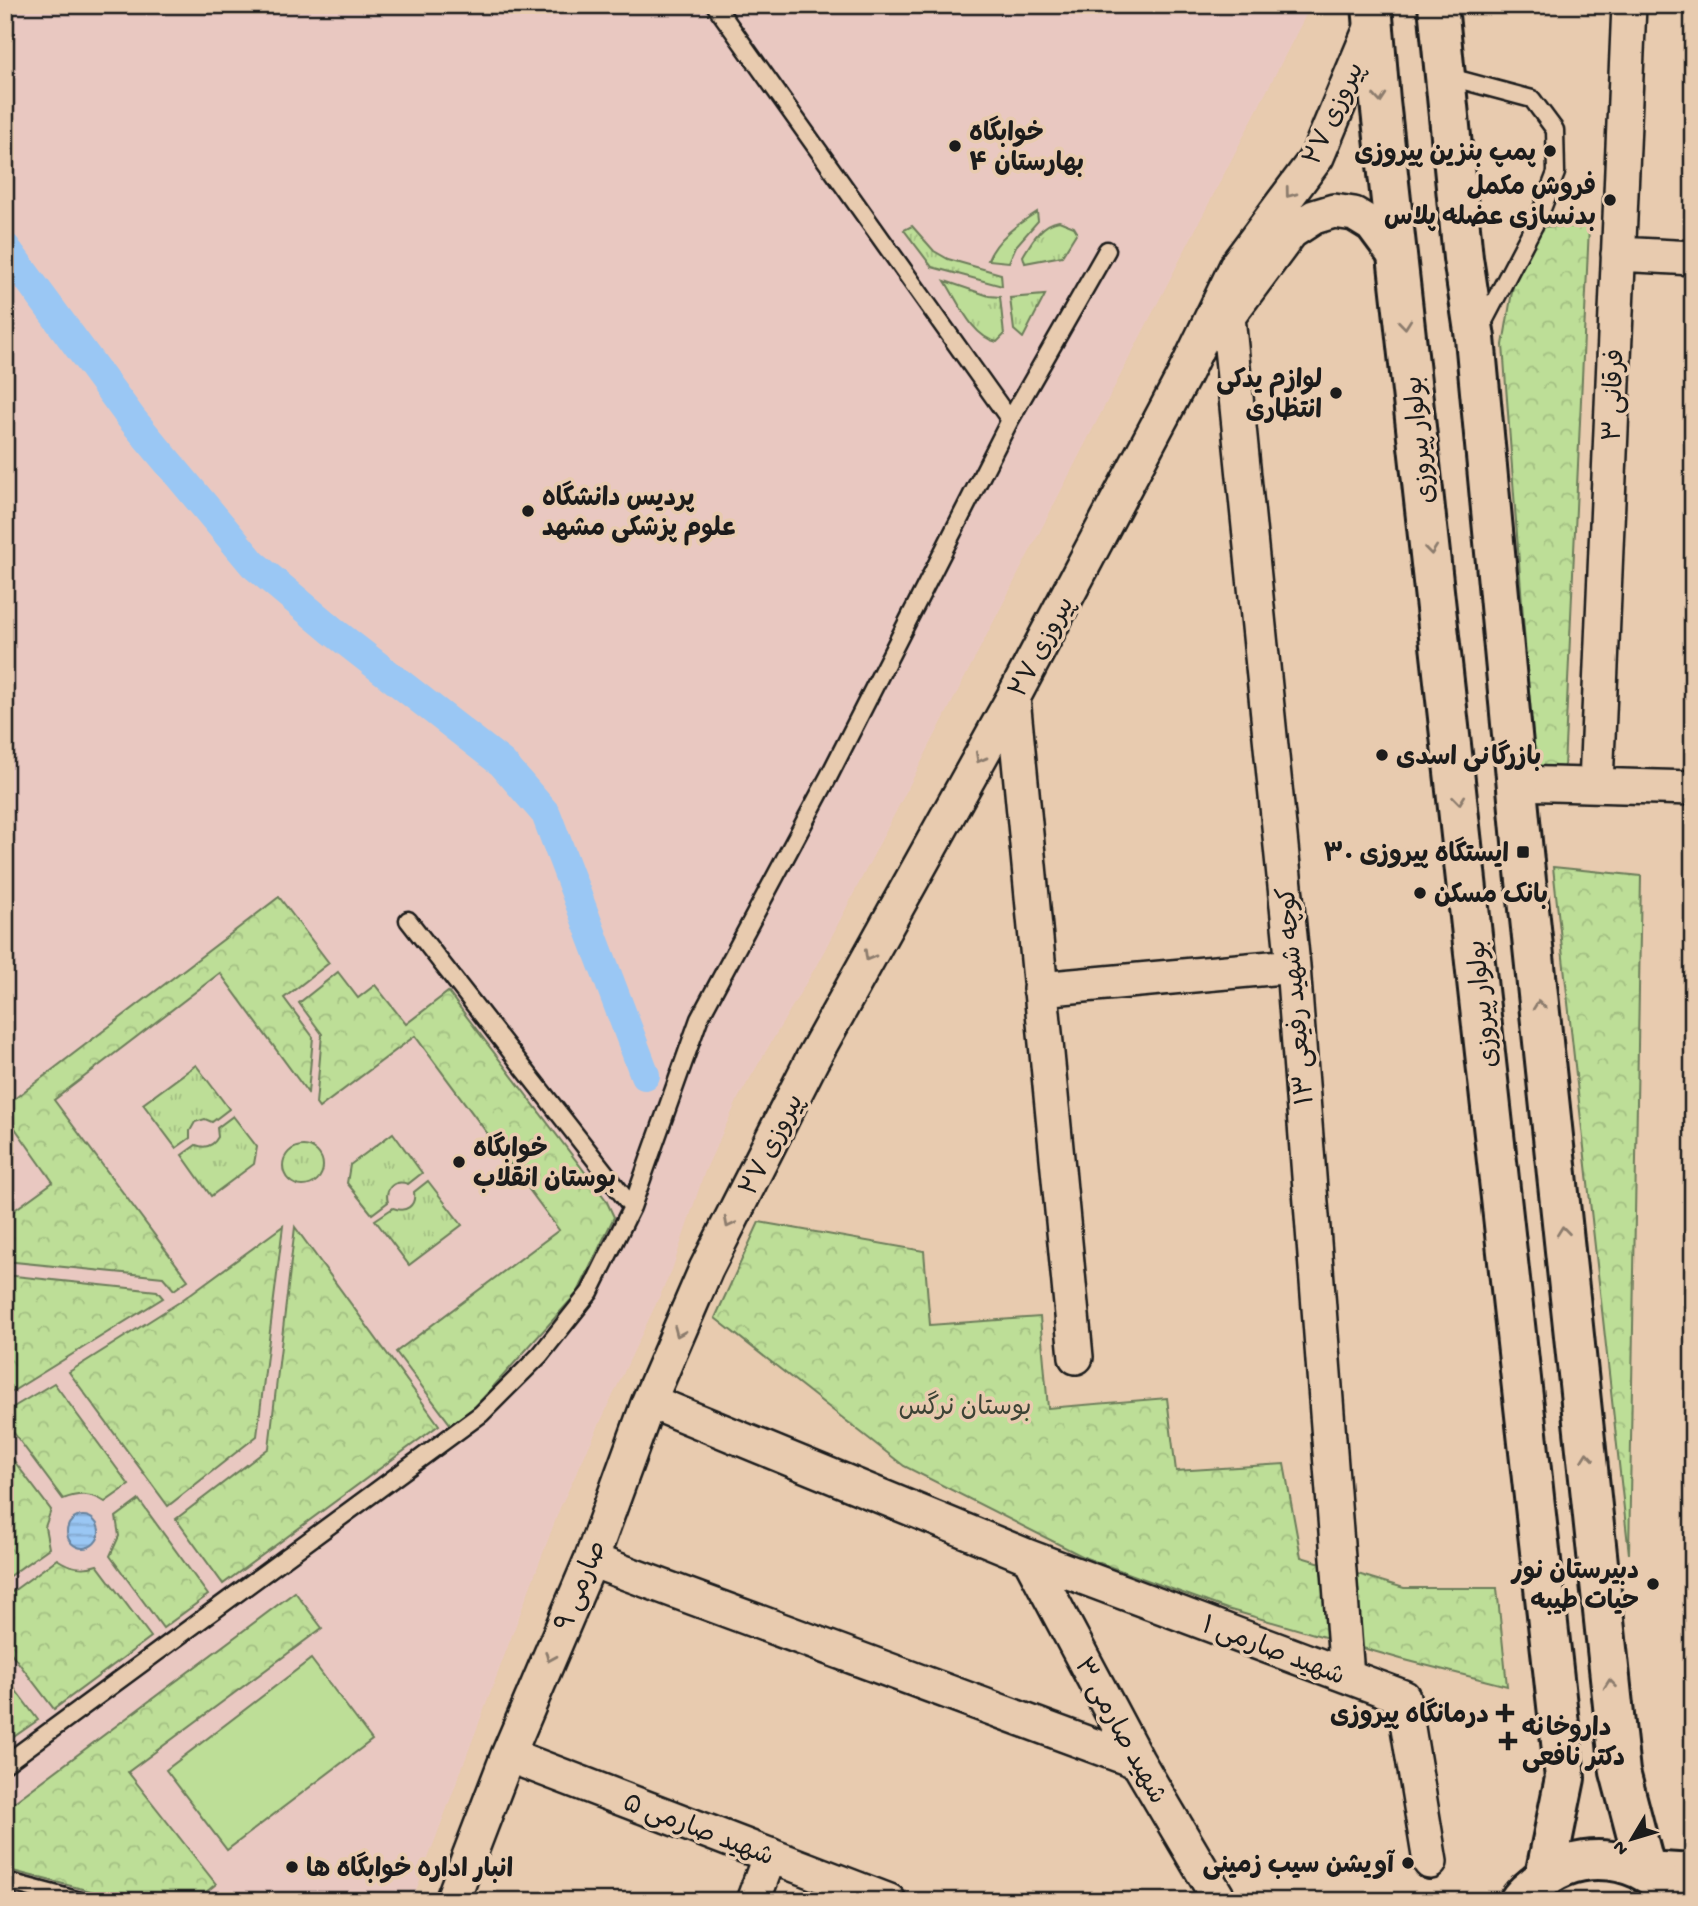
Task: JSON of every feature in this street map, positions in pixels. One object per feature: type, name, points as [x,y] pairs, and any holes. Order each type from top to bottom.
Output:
[{"type":"main road","points":[[1438,5],[1463,258],[1475,338],[1516,783],[1620,1772],[1646,1871]]},
{"type":"main road","name":"بولوار پیروزی","points":[[1373,14],[1565,1778],[1532,1888]]},
{"type":"main road","points":[[1532,1888],[1569,1864],[1594,1859],[1621,1861],[1646,1871],[1669,1888],[1679,1901]]},
{"type":"main road","points":[[1646,1871],[1693,1874]]},
{"type":"street","name":"فرقانی ۳","points":[[1596,784],[1629,5]]},
{"type":"street","name":"پیروزی ۲۷","points":[[706,1269],[812,1060],[1013,698],[1183,377],[1238,263],[1317,157],[1373,14]]},
{"type":"street","points":[[1183,377],[1291,232],[1314,217],[1334,211],[1354,214],[1372,225],[1398,260]]},
{"type":"street","points":[[1618,254],[1693,258]]},
{"type":"street","name":"کوچه شهید رفیعی ۱۳","points":[[1228,317],[1293,966],[1347,1676]]},
{"type":"street","points":[[1013,698],[1076,1357]]},
{"type":"street","points":[[1516,783],[1693,788]]},
{"type":"street","points":[[1040,989],[1293,966]]},
{"type":"street","name":"صارمی ۹","points":[[452,1901],[508,1755],[591,1560],[649,1401],[706,1269]]},
{"type":"street","name":"شهید صارمی ۱","points":[[649,1401],[1028,1557],[1403,1697],[1430,1862]]},
{"type":"street","name":"شهید صارمی ۳","points":[[1028,1557],[1138,1762],[1220,1901]]},
{"type":"street","points":[[591,1560],[1138,1762]]},
{"type":"street","name":"شهید صارمی ۵","points":[[508,1755],[889,1901]]},
{"type":"street","points":[[753,1901],[770,1856]]},
{"type":"lane","points":[[715,5],[1010,420]]},
{"type":"lane","points":[[1445,76],[1532,99],[1555,130],[1556,173],[1540,214],[1475,338]]},
{"type":"lane","points":[[5,1764],[481,1414],[540,1355],[590,1292],[632,1207],[699,1019],[828,776],[1010,420],[1107,250]]},
{"type":"lane","points":[[408,920],[632,1207]]},
{"type":"lane","points":[[5,1881],[80,1901]]},
{"type":"shaded area","name":"پردیس دانشگاه علوم پزشکی مشهد","points":[[5,5],[1311,5],[819,961],[739,1097],[705,1171],[672,1270],[560,1508],[412,1901],[5,1901]]},
{"type":"green space","points":[[1037,212],[1038,221],[1016,246],[1009,262],[988,260],[1002,238]]},
{"type":"green space","points":[[1059,221],[1074,227],[1077,232],[1062,256],[1025,263],[1023,256],[1038,234]]},
{"type":"green space","points":[[912,226],[934,251],[948,259],[1001,274],[1002,286],[932,267],[904,230]]},
{"type":"green space","points":[[1523,226],[1589,227],[1564,768],[1534,766],[1503,345]]},
{"type":"green space","points":[[945,281],[989,296],[1000,297],[1004,335],[997,342],[988,339],[973,326]]},
{"type":"green space","points":[[1045,295],[1023,338],[1014,330],[1010,298]]},
{"type":"green space","points":[[1553,867],[1641,876],[1629,1554]]},
{"type":"green space","points":[[279,897],[329,963],[284,998],[313,1037],[308,1093],[220,973],[54,1100],[188,1280],[174,1290],[163,1277],[5,1261],[5,1217],[53,1182],[5,1114],[5,1106]]},
{"type":"green space","points":[[338,972],[358,998],[375,985],[406,1024],[448,992],[606,1200],[614,1217],[578,1292],[474,1408],[451,1425],[396,1352],[559,1230],[415,1036],[319,1108],[316,1104],[322,1034],[299,1003]]},
{"type":"green space","points":[[196,1065],[229,1109],[212,1122],[205,1119],[195,1122],[190,1138],[176,1148],[143,1104]]},
{"type":"green space","points":[[233,1116],[257,1147],[254,1164],[211,1196],[182,1155],[196,1145],[206,1147],[214,1143],[218,1137],[217,1128]]},
{"type":"green space","points":[[393,1133],[422,1173],[408,1184],[399,1183],[392,1186],[387,1197],[388,1202],[372,1214],[347,1183],[350,1165]]},
{"type":"green space","points":[[303,1146],[311,1147],[317,1152],[322,1158],[322,1174],[317,1180],[311,1185],[303,1186],[295,1185],[289,1180],[284,1174],[283,1166],[284,1158],[289,1152],[295,1147]]},
{"type":"green space","points":[[428,1181],[462,1225],[409,1265],[375,1220],[393,1208],[402,1210],[412,1205],[414,1192]]},
{"type":"green space","name":"بوستان نرگس","points":[[759,1222],[924,1251],[930,1325],[1040,1317],[1048,1408],[1167,1398],[1176,1471],[1284,1464],[1301,1557],[1404,1588],[1497,1588],[1507,1686],[1227,1609],[1086,1558],[904,1466],[715,1318]]},
{"type":"green space","points":[[283,1226],[257,1436],[168,1506],[69,1372],[178,1303]]},
{"type":"green space","points":[[295,1227],[439,1425],[223,1584],[176,1519],[269,1448]]},
{"type":"green space","points":[[5,1275],[157,1291],[163,1298],[5,1396]]},
{"type":"green space","points":[[54,1383],[129,1485],[105,1502],[85,1495],[63,1499],[5,1421],[5,1412]]},
{"type":"green space","points":[[5,1449],[51,1510],[45,1527],[49,1548],[5,1579]]},
{"type":"green space","points":[[139,1500],[208,1595],[163,1628],[110,1556],[119,1536],[116,1517]]},
{"type":"green space","points":[[57,1559],[76,1567],[97,1565],[151,1637],[54,1709],[5,1645],[5,1597]]},
{"type":"green space","points":[[295,1592],[322,1628],[128,1772],[216,1884],[195,1901],[129,1901],[5,1869],[5,1809]]},
{"type":"green space","points":[[311,1659],[372,1740],[227,1850],[166,1770]]},
{"type":"green space","points":[[5,1676],[38,1720],[5,1743]]},
{"type":"water","points":[[83,1516],[94,1521],[99,1532],[94,1543],[83,1548],[72,1543],[67,1532],[72,1521]]},
{"type":"waterway","points":[[5,247],[131,418],[253,564],[334,632],[502,763],[546,814],[645,1075]]},
{"type":"place","name":"خوابگاه بهارستان ۴","points":[[955,146]]},
{"type":"place","name":"پمپ بنزین پیروزی","points":[[1550,151]]},
{"type":"place","name":"فروش مکمل بدنسازی عضله پلاس","points":[[1610,200]]},
{"type":"place","name":"لوازم یدکی انتظاری","points":[[1336,393]]},
{"type":"place","name":"پردیس دانشگاه علوم پزشکی مشهد","points":[[528,511]]},
{"type":"place","name":"بازرگانی اسدی","points":[[1382,755]]},
{"type":"place","name":"ایستگاه پیروزی ۳۰","points":[[1523,852]]},
{"type":"place","name":"بانک مسکن","points":[[1420,893]]},
{"type":"place","name":"خوابگاه بوستان انقلاب","points":[[459,1162]]},
{"type":"place","name":"دبیرستان نور حیات طیبه","points":[[1653,1584]]},
{"type":"place","name":"درمانگاه پیروزی","points":[[1505,1713]]},
{"type":"place","name":"داروخانه دکتر نافعی","points":[[1508,1741]]},
{"type":"place","name":"آویشن سیب زمینی","points":[[1408,1863]]},
{"type":"place","name":"انبار اداره خوابگاه ها","points":[[292,1867]]}]
